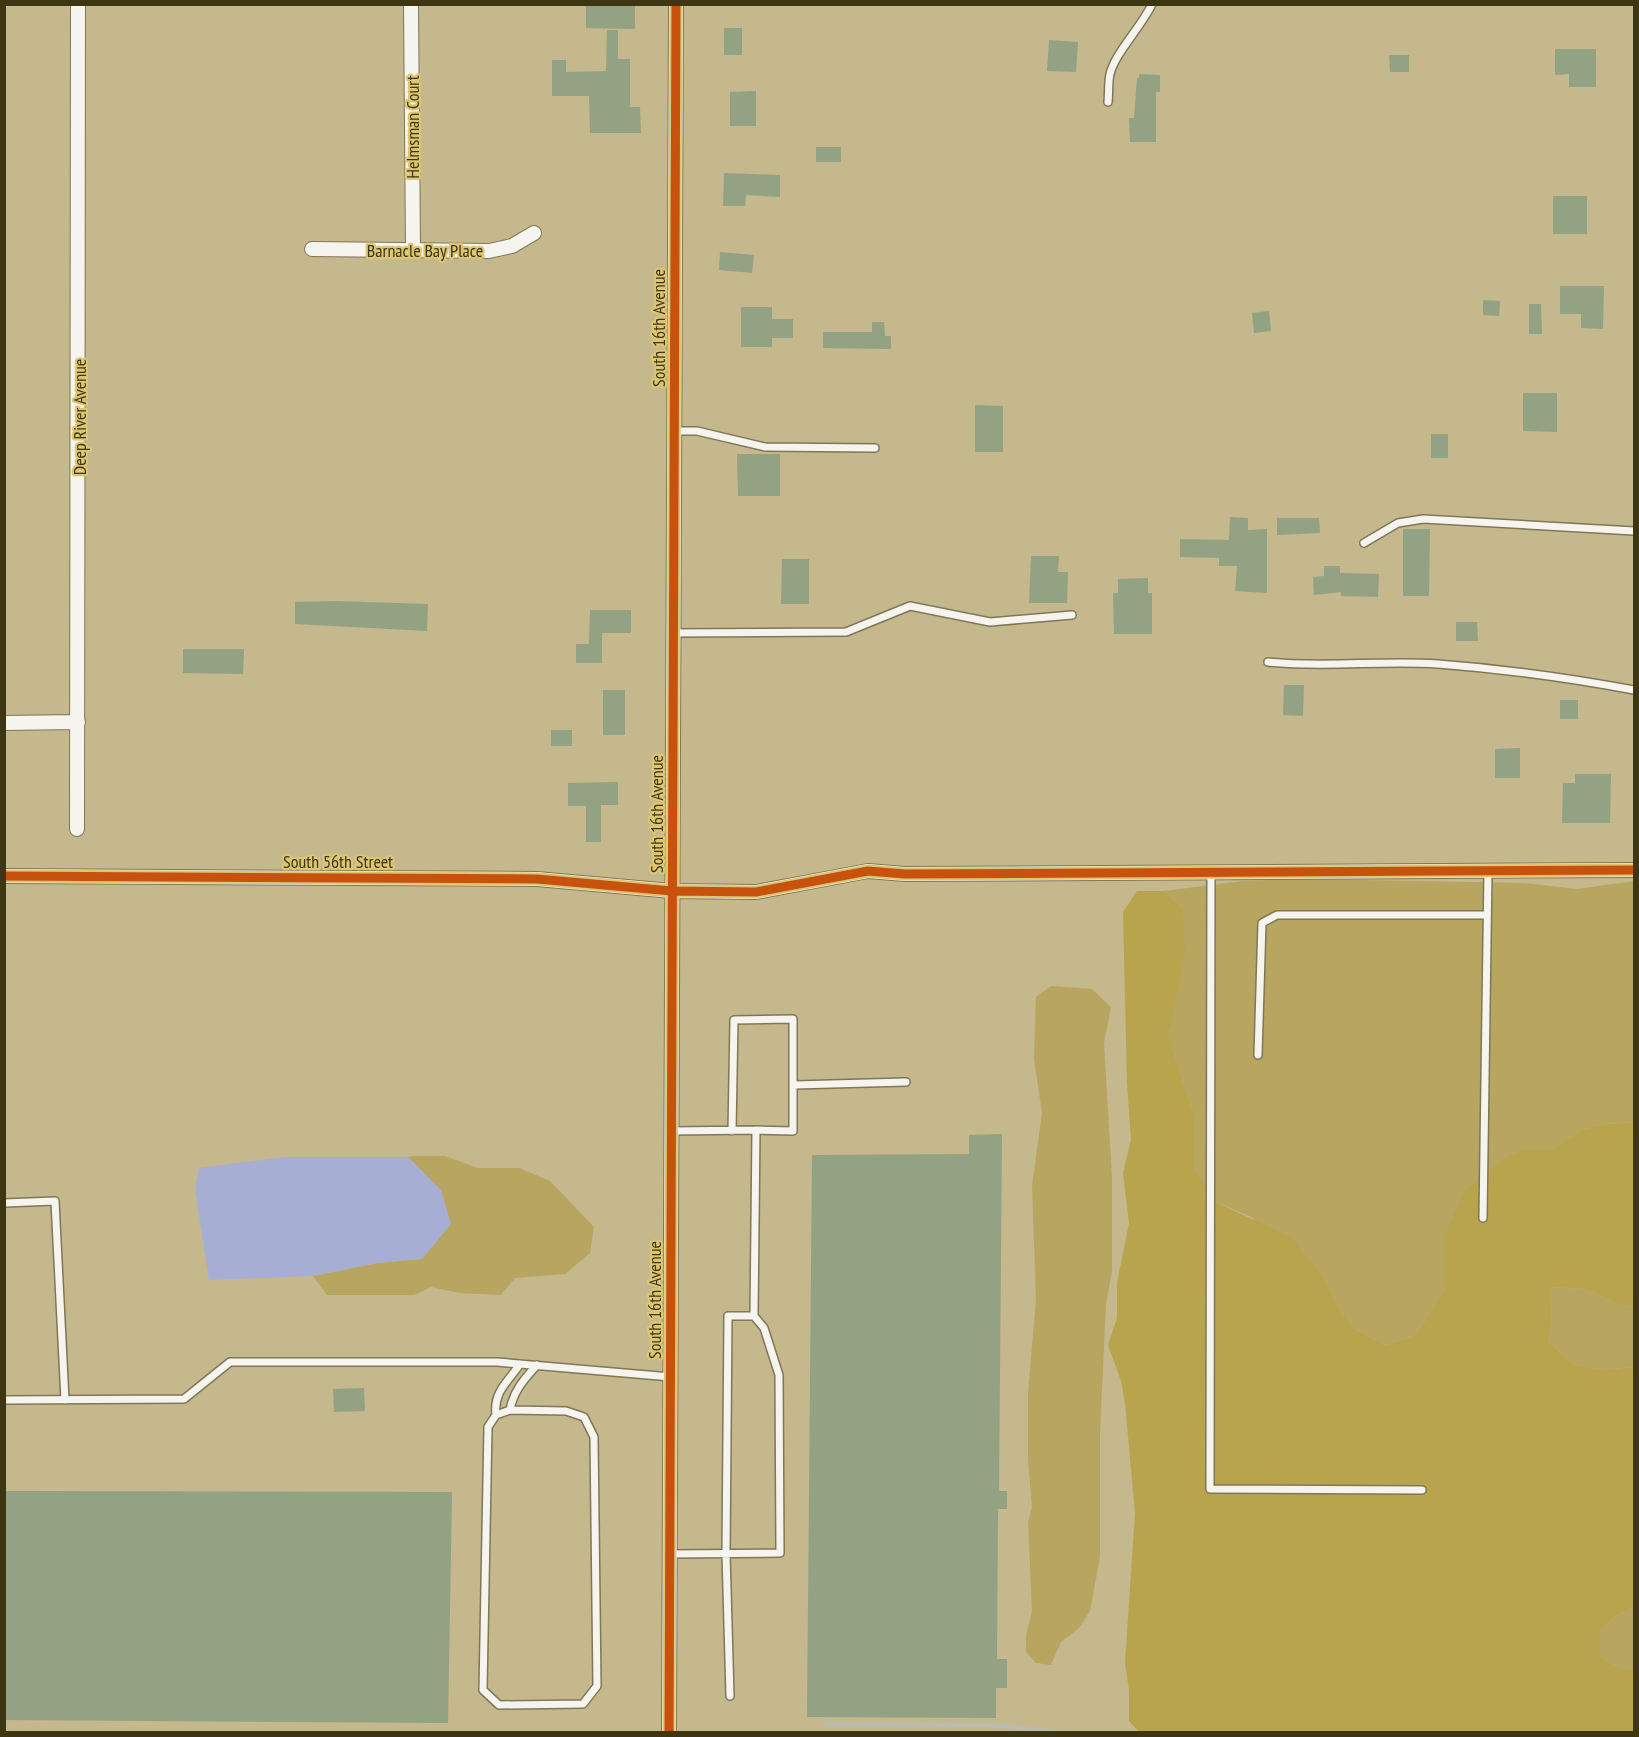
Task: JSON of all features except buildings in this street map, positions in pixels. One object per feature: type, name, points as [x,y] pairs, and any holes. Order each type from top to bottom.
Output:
[{"type":"street","name":"Deep River Avenue","points":[[77,829],[78,4]]},
{"type":"street","name":"Helmsman Court","points":[[411,4],[413,249]]},
{"type":"street","name":"South 16th Avenue","points":[[669,1732],[676,4]]},
{"type":"street","name":"Barnacle Bay Place","points":[[312,249],[489,251],[512,246],[534,233]]},
{"type":"street","points":[[4,723],[78,722]]},
{"type":"street","name":"South 56th Street","points":[[4,876],[537,879],[672,891],[756,892],[868,871],[905,874],[1635,870]]},
{"type":"lane","points":[[1108,102],[1110,72],[1122,50],[1143,24],[1152,4]]},
{"type":"lane","points":[[674,431],[697,431],[765,447],[875,448]]},
{"type":"lane","points":[[1364,543],[1398,523],[1423,519],[1635,531]]},
{"type":"lane","points":[[673,633],[846,632],[910,606],[990,622],[1072,615]]},
{"type":"lane","points":[[1268,662],[1305,666],[1436,664],[1574,679],[1635,690]]},
{"type":"lane","points":[[1483,1218],[1488,871]]},
{"type":"lane","points":[[1211,872],[1210,1489],[1422,1490]]},
{"type":"lane","points":[[1257,1055],[1262,923],[1277,915],[1487,915]]},
{"type":"lane","points":[[671,1131],[732,1131],[756,1130],[793,1131],[793,1019],[734,1020],[732,1131]]},
{"type":"lane","points":[[794,1085],[906,1082]]},
{"type":"lane","points":[[670,1554],[780,1553],[779,1375],[764,1328],[754,1316],[756,1130]]},
{"type":"lane","points":[[4,1203],[55,1201],[65,1400]]},
{"type":"lane","points":[[730,1696],[726,1554],[728,1316],[754,1316]]},
{"type":"lane","points":[[4,1400],[184,1399],[230,1362],[520,1364],[671,1377]]},
{"type":"lane","points":[[496,1415],[494,1403],[499,1391],[520,1364]]},
{"type":"lane","points":[[510,1410],[518,1389],[537,1365]]},
{"type":"lane","points":[[510,1410],[525,1413],[566,1411],[584,1418],[594,1437],[597,1686],[583,1704],[499,1705],[483,1690],[488,1427],[496,1415],[510,1410]]},
{"type":"shaded area","points":[[1309,879],[1523,883],[1577,889],[1634,881],[1634,1122],[1606,1124],[1581,1130],[1552,1150],[1525,1150],[1445,1235],[1445,1289],[1416,1335],[1385,1345],[1354,1329],[1338,1306],[1325,1279],[1251,1217],[1216,1202],[1193,1167],[1193,1113],[1168,1034],[1183,908],[1164,891],[1243,881]]},
{"type":"shaded area","points":[[1137,891],[1164,891],[1183,908],[1185,953],[1168,1034],[1193,1113],[1193,1167],[1216,1202],[1292,1238],[1325,1279],[1338,1306],[1354,1329],[1385,1345],[1416,1335],[1445,1289],[1445,1235],[1465,1190],[1507,1157],[1525,1150],[1552,1150],[1581,1130],[1606,1124],[1634,1122],[1634,1306],[1618,1304],[1587,1289],[1550,1287],[1552,1321],[1548,1341],[1573,1364],[1600,1370],[1634,1367],[1634,1606],[1614,1617],[1600,1630],[1600,1657],[1622,1669],[1634,1669],[1634,1732],[1139,1732],[1129,1721],[1129,1690],[1125,1663],[1135,1513],[1125,1403],[1121,1381],[1108,1345],[1117,1318],[1117,1283],[1129,1223],[1123,1173],[1131,1140],[1127,1084],[1123,912]]},
{"type":"shaded area","points":[[1051,986],[1092,989],[1111,1007],[1104,1043],[1112,1177],[1112,1271],[1106,1304],[1100,1433],[1100,1557],[1090,1611],[1079,1628],[1061,1642],[1051,1665],[1036,1663],[1026,1652],[1026,1636],[1032,1611],[1028,1522],[1032,1507],[1028,1460],[1028,1393],[1036,1300],[1032,1186],[1042,1113],[1034,1059],[1036,997]]},
{"type":"shaded area","points":[[445,1156],[478,1168],[519,1168],[550,1181],[594,1227],[590,1253],[565,1274],[515,1278],[501,1295],[459,1293],[431,1287],[414,1295],[327,1295],[313,1276],[377,1263],[422,1259],[441,1191],[408,1157]]},
{"type":"shaded area","points":[[1550,1287],[1587,1289],[1618,1304],[1634,1306],[1634,1367],[1600,1370],[1573,1364],[1548,1341],[1552,1321]]},
{"type":"shaded area","points":[[1634,1606],[1634,1669],[1622,1669],[1600,1657],[1600,1630],[1614,1617]]},
{"type":"water","points":[[286,1157],[408,1157],[441,1190],[451,1224],[422,1259],[377,1263],[313,1276],[209,1280],[195,1189],[199,1168]]},
{"type":"railway","points":[[824,1724],[991,1725],[1059,1732]]},
{"type":"cycle path","points":[[669,1732],[676,4]]},
{"type":"cycle path","points":[[4,876],[537,879],[672,891],[756,892],[868,871],[905,874],[1634,870]]}]
